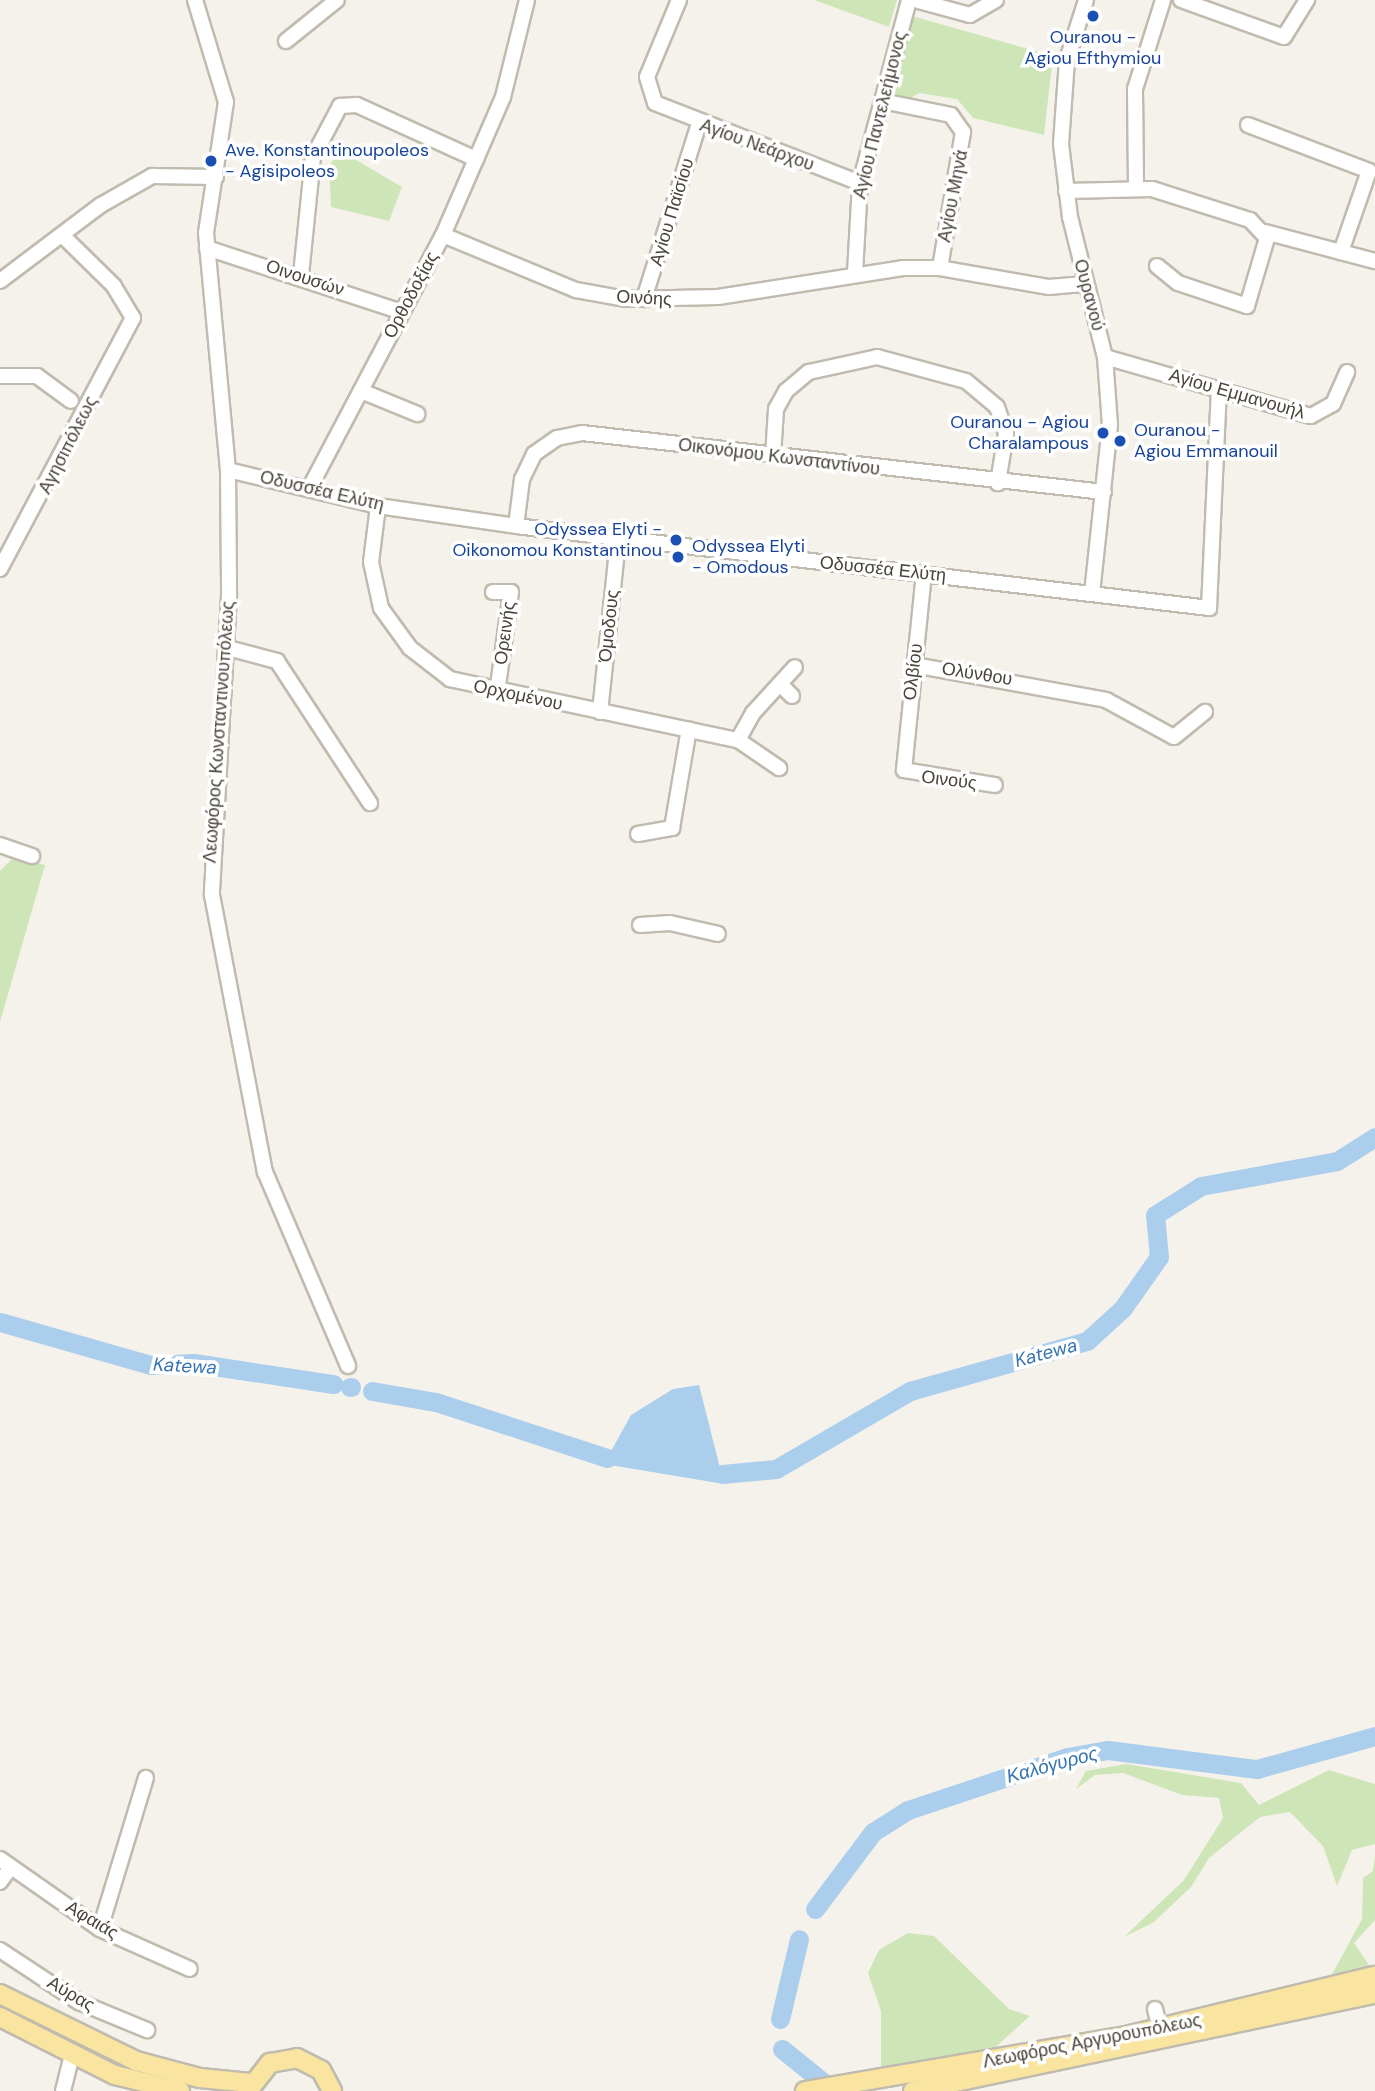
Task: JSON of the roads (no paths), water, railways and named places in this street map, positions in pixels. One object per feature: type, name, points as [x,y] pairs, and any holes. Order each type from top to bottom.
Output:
[{"type":"main road","name":"Λεωφόρος Αργυρουπόλεως","points":[[805,2091],[889,2080],[1160,2029],[1375,1976]]},
{"type":"main road","points":[[0,1994],[136,2061],[200,2078],[250,2087],[270,2063],[297,2058],[321,2070],[332,2091]]},
{"type":"main road","name":"Λεωφόρος Αργυρουπόλεως","points":[[913,2091],[968,2086],[1375,1994]]},
{"type":"main road","points":[[0,2017],[115,2075],[180,2091]]},
{"type":"street","name":"Λεωφόρος Κωνσταντινουπόλεως","points":[[195,0],[226,102],[207,248],[228,470],[228,648],[212,895],[265,1172],[348,1366]]},
{"type":"street","points":[[286,41],[337,0]]},
{"type":"street","name":"Αγίου Νεάρχου","points":[[679,0],[647,77],[655,103],[699,124],[860,183]]},
{"type":"street","name":"Αγίου Παντελεήμονος","points":[[855,274],[860,183],[909,0]]},
{"type":"street","points":[[915,0],[970,15],[996,0]]},
{"type":"street","name":"Ουρανού","points":[[1086,0],[1063,94],[1066,191],[1085,284],[1105,357],[1104,492],[1092,594]]},
{"type":"street","points":[[1136,185],[1135,89],[1163,0]]},
{"type":"street","points":[[1181,0],[1284,37],[1307,0]]},
{"type":"street","name":"Ορθοδοξίας","points":[[309,489],[443,235],[503,97],[525,1]]},
{"type":"street","name":"Αγίου Μηνά","points":[[882,101],[951,115],[963,132],[940,268]]},
{"type":"street","points":[[301,275],[313,157],[340,106],[357,105],[476,159]]},
{"type":"street","name":"Αγίου Παϊσίου","points":[[644,299],[699,124]]},
{"type":"street","points":[[1248,125],[1370,171],[1340,252]]},
{"type":"street","points":[[0,281],[64,237],[101,205],[152,176],[216,177]]},
{"type":"street","points":[[1066,191],[1136,185],[1250,220],[1265,232],[1375,261]]},
{"type":"street","points":[[1157,265],[1178,283],[1247,306],[1266,254],[1265,232]]},
{"type":"street","name":"Οινόης","points":[[443,235],[576,290],[644,299],[718,296],[855,274],[940,268],[1049,287],[1085,284]]},
{"type":"street","name":"Αγησιπόλεως","points":[[0,569],[133,318],[114,286],[64,237]]},
{"type":"street","name":"Οινουσών","points":[[207,248],[301,275],[402,312]]},
{"type":"street","points":[[772,456],[776,410],[786,391],[809,372],[877,357],[965,381],[997,407],[1006,433],[998,483]]},
{"type":"street","name":"Αγίου Εμμανουήλ","points":[[1105,357],[1311,416],[1333,404],[1347,372]]},
{"type":"street","points":[[0,376],[37,376],[71,401]]},
{"type":"street","name":"Οδυσσέα Ελύτη","points":[[228,470],[378,506],[516,526],[1209,608],[1219,388]]},
{"type":"street","points":[[361,391],[416,414]]},
{"type":"street","name":"Οικονόμου Κωνσταντίνου","points":[[516,526],[527,466],[557,438],[582,433],[998,483],[1104,492]]},
{"type":"street","name":"Ορχομένου","points":[[378,506],[373,584],[395,630],[450,679],[497,693],[738,740],[779,768]]},
{"type":"street","name":"Όμοδους","points":[[600,712],[618,540]]},
{"type":"street","name":"Ολβίου","points":[[904,770],[924,573]]},
{"type":"street","name":"Ορεινής","points":[[493,592],[511,592],[497,693]]},
{"type":"street","points":[[228,648],[277,660],[370,803]]},
{"type":"street","name":"Ολύνθου","points":[[914,665],[1041,684],[1106,700],[1174,737],[1205,712]]},
{"type":"street","points":[[738,740],[795,667]]},
{"type":"street","points":[[780,684],[792,696]]},
{"type":"street","points":[[638,834],[672,828],[689,729]]},
{"type":"street","name":"Οινούς","points":[[904,770],[995,785]]},
{"type":"street","points":[[0,845],[32,856]]},
{"type":"street","points":[[640,925],[670,923],[718,934]]},
{"type":"street","points":[[100,1929],[146,1778]]},
{"type":"street","points":[[0,1882],[5,1863]]},
{"type":"street","name":"Αφαιάς","points":[[5,1863],[100,1929],[190,1969]]},
{"type":"street","name":"Αύρας","points":[[0,1950],[79,2002],[147,2030]]},
{"type":"street","points":[[1156,2009],[1160,2029]]},
{"type":"street","points":[[64,2091],[72,2054]]},
{"type":"water","points":[[699,1385],[724,1484],[604,1464],[631,1415],[673,1389]]},
{"type":"waterway","name":"Katewa","points":[[722,1474],[776,1469],[910,1391],[1087,1341],[1123,1308],[1159,1257],[1155,1215],[1201,1186],[1337,1161],[1375,1137]]},
{"type":"waterway","name":"Katewa","points":[[0,1322],[151,1365],[194,1363],[333,1384]]},
{"type":"waterway","name":"Katewa","points":[[372,1391],[436,1402],[607,1458]]},
{"type":"waterway","name":"Καλόγυρος","points":[[815,1909],[873,1832],[908,1810],[1067,1757],[1108,1750],[1257,1769],[1375,1736]]},
{"type":"waterway","name":"Καλόγυρος","points":[[780,2019],[799,1939]]},
{"type":"waterway","name":"Καλόγυρος","points":[[782,2049],[834,2091]]},
{"type":"place","name":"Ouranou - Agiou Efthymiou","points":[[1093,16]]},
{"type":"place","name":"Ave. Konstantinoupoleos - Agisipoleos","points":[[211,161]]},
{"type":"place","name":"Ouranou - Agiou Charalampous","points":[[1103,433]]},
{"type":"place","name":"Ouranou - Agiou Emmanouil","points":[[1120,441]]},
{"type":"place","name":"Odyssea Elyti - Oikonomou Konstantinou","points":[[676,540]]},
{"type":"place","name":"Odyssea Elyti - Omodous","points":[[678,557]]}]
